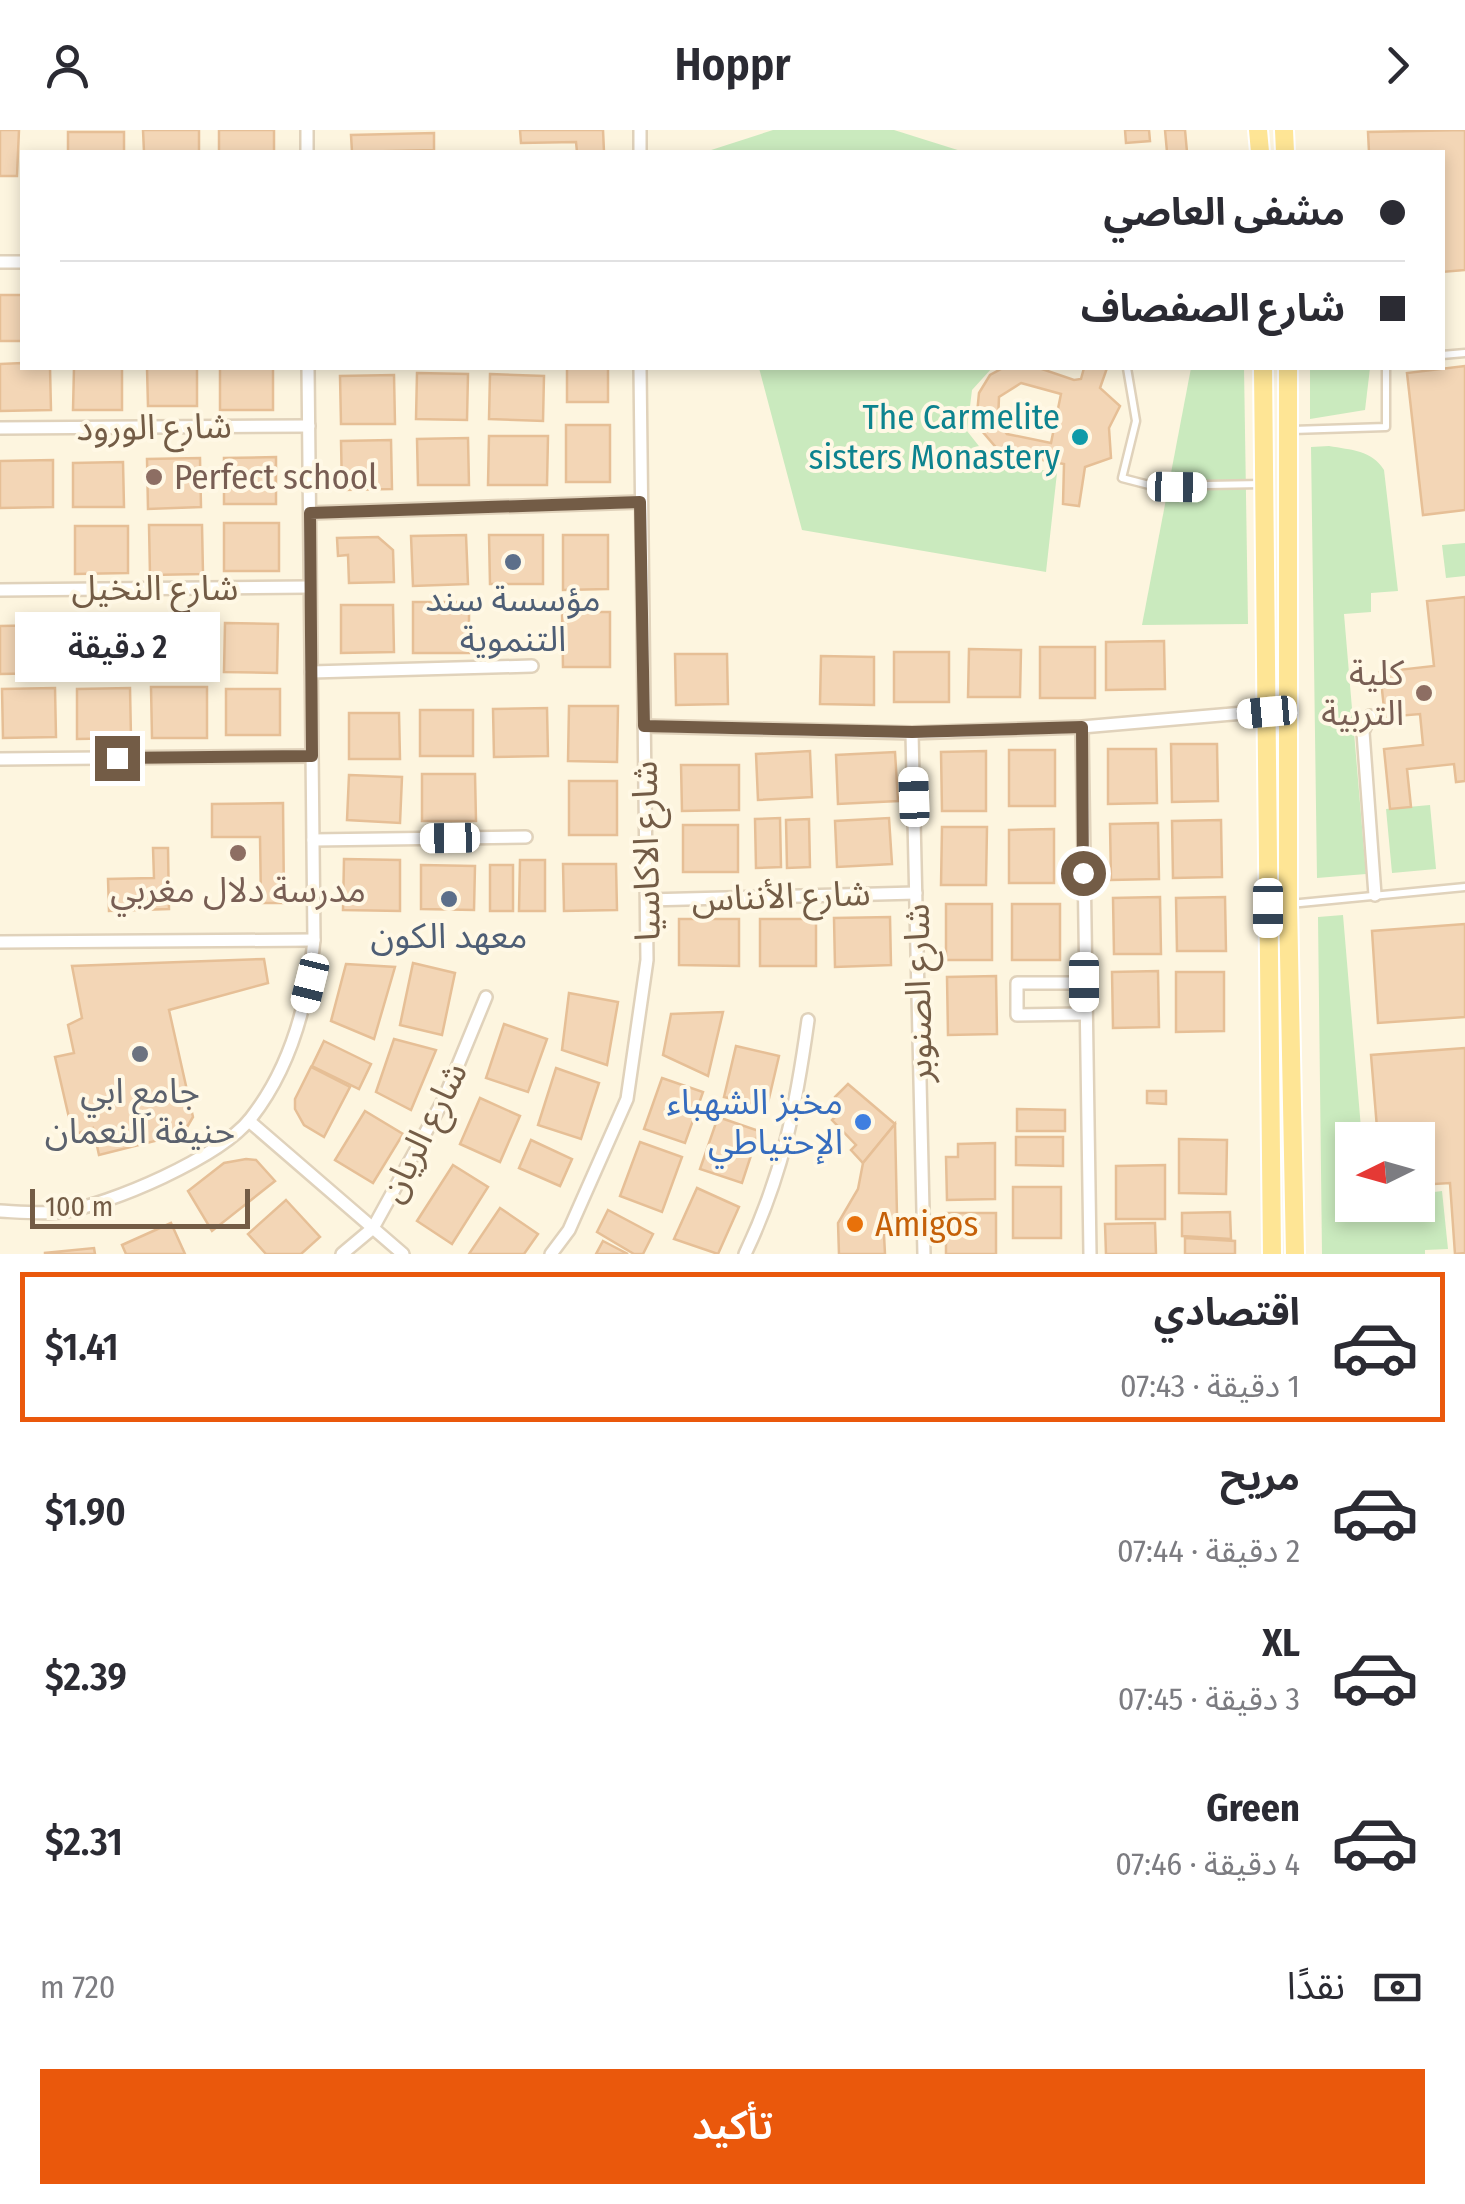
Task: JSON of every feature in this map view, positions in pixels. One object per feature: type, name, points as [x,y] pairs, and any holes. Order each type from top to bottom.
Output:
[{"type":"main road","points":[[1262,370],[1272,1254]]},
{"type":"main road","points":[[1288,370],[1288,904],[1295,1254]]},
{"type":"street","points":[[0,1211],[62,1212],[132,1191],[186,1166],[249,1121],[298,1030],[314,940],[308,370]]},
{"type":"street","name":"شارع الاكاسيا","points":[[552,1254],[569,1230],[627,1098],[648,960],[640,370]]},
{"type":"street","name":"شارع الورود","points":[[0,428],[309,426]]},
{"type":"street","points":[[310,513],[640,502]]},
{"type":"street","name":"شارع النخيل","points":[[0,590],[310,587]]},
{"type":"street","points":[[311,672],[532,666]]},
{"type":"street","points":[[644,726],[912,732],[1082,727],[1267,712]]},
{"type":"street","points":[[1370,716],[1362,732],[1375,895]]},
{"type":"street","points":[[1082,727],[1090,1254]]},
{"type":"street","name":"شارع الصنوبر","points":[[912,732],[924,1254]]},
{"type":"street","points":[[0,760],[312,756]]},
{"type":"street","points":[[313,840],[526,838]]},
{"type":"street","name":"شارع الأنناس","points":[[646,900],[916,893]]},
{"type":"street","points":[[0,942],[314,940]]},
{"type":"street","points":[[1084,982],[1017,983],[1017,1015],[1084,1014]]},
{"type":"street","name":"شارع الريان","points":[[342,1254],[374,1228],[444,1099],[486,996]]},
{"type":"street","points":[[744,1254],[766,1209],[794,1122],[808,1020]]},
{"type":"street","points":[[249,1121],[403,1254]]},
{"type":"lane","points":[[1126,370],[1136,420],[1122,478],[1153,486],[1264,484]]},
{"type":"lane","points":[[1289,430],[1386,427],[1386,370]]},
{"type":"lane","points":[[1288,904],[1465,887]]},
{"type":"green space","points":[[773,130],[894,130],[958,150],[711,150]]},
{"type":"green space","points":[[760,370],[990,370],[972,390],[967,431],[990,460],[1057,473],[1046,572],[802,530]]},
{"type":"green space","points":[[1191,370],[1244,370],[1248,624],[1142,625]]},
{"type":"green space","points":[[1310,370],[1370,370],[1365,410],[1310,419]]},
{"type":"green space","points":[[1329,446],[1367,455],[1384,470],[1398,591],[1371,593],[1371,612],[1344,614],[1366,874],[1317,878],[1311,447]]},
{"type":"green space","points":[[1465,543],[1465,576],[1446,578],[1442,545]]},
{"type":"green space","points":[[1430,805],[1436,869],[1392,873],[1386,809]]},
{"type":"green space","points":[[1343,915],[1360,1122],[1335,1122],[1335,1222],[1435,1222],[1435,1192],[1442,1191],[1448,1249],[1425,1250],[1425,1254],[1322,1254],[1318,917]]},
{"type":"building","points":[[0,130],[19,130],[17,176],[0,176]]},
{"type":"building","points":[[143,130],[199,130],[199,150],[144,150]]},
{"type":"building","points":[[219,130],[274,130],[274,150],[219,150]]},
{"type":"building","points":[[520,130],[603,130],[604,150],[577,150],[576,142],[521,143]]},
{"type":"building","points":[[1125,130],[1149,130],[1150,141],[1126,143]]},
{"type":"building","points":[[1165,130],[1185,130],[1187,150],[1167,150]]},
{"type":"building","points":[[1465,130],[1465,270],[1445,272],[1445,150],[1369,150],[1368,132]]},
{"type":"building","points":[[68,132],[124,132],[124,150],[68,150]]},
{"type":"building","points":[[434,133],[434,150],[352,150],[351,135]]},
{"type":"building","points":[[0,295],[20,295],[20,341],[0,341]]},
{"type":"building","points":[[20,363],[20,370],[50,370],[51,410],[0,411],[0,364]]},
{"type":"building","points":[[1465,366],[1465,510],[1423,515],[1407,373]]},
{"type":"building","points":[[74,370],[122,370],[122,410],[73,410]]},
{"type":"building","points":[[147,370],[197,370],[197,406],[148,406]]},
{"type":"building","points":[[220,370],[273,370],[273,410],[220,410]]},
{"type":"building","points":[[567,370],[608,370],[608,402],[567,402]]},
{"type":"building","name":"The Carmelite sisters Monastery","points":[[999,370],[1045,370],[1074,380],[1081,379],[1083,370],[1106,370],[1100,388],[1120,406],[1109,428],[1111,458],[1085,467],[1079,506],[1063,504],[1064,464],[1000,452],[976,424],[979,393],[990,375]],"holes":[[[1021,383],[1061,394],[1051,443],[1007,434],[998,422],[999,397]]]},
{"type":"building","points":[[417,373],[468,374],[467,420],[416,419]]},
{"type":"building","points":[[490,374],[544,376],[543,421],[489,419]]},
{"type":"building","points":[[394,375],[395,424],[341,424],[340,376]]},
{"type":"building","points":[[566,425],[610,425],[610,482],[566,482]]},
{"type":"building","points":[[489,436],[548,436],[547,485],[488,485]]},
{"type":"building","points":[[468,438],[469,485],[418,485],[417,439]]},
{"type":"building","points":[[391,440],[392,489],[342,490],[341,441]]},
{"type":"building","points":[[276,457],[276,504],[224,504],[224,458]]},
{"type":"building","points":[[200,458],[201,507],[148,509],[147,459]]},
{"type":"building","points":[[53,460],[53,507],[0,508],[0,461]]},
{"type":"building","points":[[123,462],[124,507],[73,507],[73,463]]},
{"type":"building","points":[[224,523],[279,523],[279,571],[224,571]]},
{"type":"building","points":[[149,525],[202,525],[203,574],[150,575]]},
{"type":"building","points":[[75,526],[128,526],[128,573],[75,574]]},
{"type":"building","points":[[466,535],[468,584],[413,586],[411,536]]},
{"type":"building","points":[[489,535],[543,535],[543,584],[490,584]]},
{"type":"building","points":[[563,535],[608,535],[608,589],[563,590]]},
{"type":"building","points":[[378,537],[393,550],[394,582],[349,583],[348,555],[338,556],[337,538]]},
{"type":"building","name":"كلية التربية","points":[[1465,597],[1465,781],[1456,782],[1454,764],[1407,769],[1411,807],[1390,809],[1384,749],[1423,745],[1420,714],[1385,717],[1380,672],[1434,666],[1427,601]]},
{"type":"building","points":[[413,602],[469,602],[469,653],[413,653]]},
{"type":"building","points":[[341,605],[393,605],[394,652],[341,653]]},
{"type":"building","points":[[562,612],[610,612],[610,667],[563,667]]},
{"type":"building","points":[[225,623],[278,624],[277,673],[224,672]]},
{"type":"building","points":[[77,624],[130,626],[128,674],[75,672]]},
{"type":"building","points":[[150,624],[204,625],[204,673],[150,672]]},
{"type":"building","points":[[52,625],[53,673],[0,674],[0,626]]},
{"type":"building","points":[[1164,641],[1165,689],[1106,690],[1106,642]]},
{"type":"building","points":[[1040,647],[1095,647],[1095,698],[1040,698]]},
{"type":"building","points":[[969,649],[1021,650],[1020,697],[968,697]]},
{"type":"building","points":[[894,652],[949,652],[949,702],[894,702]]},
{"type":"building","points":[[675,654],[727,654],[728,704],[676,705]]},
{"type":"building","points":[[821,656],[874,657],[874,705],[820,704]]},
{"type":"building","points":[[151,687],[207,687],[207,738],[152,738]]},
{"type":"building","points":[[55,688],[56,737],[3,738],[2,689]]},
{"type":"building","points":[[130,688],[131,738],[77,739],[77,689]]},
{"type":"building","points":[[226,689],[280,689],[280,735],[226,735]]},
{"type":"building","points":[[569,706],[618,706],[617,762],[568,761]]},
{"type":"building","points":[[547,708],[548,756],[494,757],[493,709]]},
{"type":"building","points":[[420,710],[473,710],[473,756],[420,756]]},
{"type":"building","points":[[349,713],[399,713],[400,759],[349,759]]},
{"type":"building","points":[[1171,744],[1217,744],[1218,801],[1172,802]]},
{"type":"building","points":[[1108,749],[1156,749],[1157,803],[1108,804]]},
{"type":"building","points":[[1009,750],[1055,750],[1055,806],[1009,806]]},
{"type":"building","points":[[810,751],[812,797],[758,800],[756,754]]},
{"type":"building","points":[[986,751],[986,811],[942,811],[941,752]]},
{"type":"building","points":[[895,752],[898,801],[838,804],[836,755]]},
{"type":"building","points":[[681,765],[739,765],[739,810],[682,811]]},
{"type":"building","points":[[422,774],[475,774],[476,821],[422,821]]},
{"type":"building","points":[[349,775],[402,777],[400,823],[347,820]]},
{"type":"building","points":[[569,781],[617,781],[617,835],[569,835]]},
{"type":"building","points":[[283,803],[284,903],[261,903],[260,837],[212,837],[212,804]]},
{"type":"building","points":[[780,818],[781,867],[756,868],[755,819]]},
{"type":"building","points":[[889,818],[892,864],[837,867],[835,821]]},
{"type":"building","points":[[809,819],[810,867],[787,868],[786,820]]},
{"type":"building","points":[[1221,820],[1222,877],[1173,878],[1172,821]]},
{"type":"building","points":[[1158,823],[1159,879],[1111,880],[1110,824]]},
{"type":"building","points":[[683,825],[738,825],[738,872],[683,872]]},
{"type":"building","points":[[942,827],[987,827],[986,885],[941,885]]},
{"type":"building","points":[[1054,829],[1054,883],[1009,883],[1009,830]]},
{"type":"building","points":[[153,848],[168,848],[169,909],[109,911],[108,879],[154,878]]},
{"type":"building","points":[[344,859],[400,860],[400,911],[343,910]]},
{"type":"building","points":[[520,860],[545,860],[545,911],[519,911]]},
{"type":"building","points":[[563,864],[616,864],[617,910],[564,911]]},
{"type":"building","points":[[421,865],[475,866],[474,910],[421,909]]},
{"type":"building","points":[[490,865],[513,865],[513,911],[490,911]]},
{"type":"building","points":[[1160,897],[1161,954],[1114,954],[1113,898]]},
{"type":"building","points":[[1225,897],[1226,951],[1177,951],[1176,898]]},
{"type":"building","points":[[946,904],[992,904],[992,960],[946,960]]},
{"type":"building","points":[[1012,904],[1060,904],[1060,960],[1012,960]]},
{"type":"building","points":[[890,917],[891,965],[835,967],[834,918]]},
{"type":"building","points":[[679,919],[739,919],[739,966],[679,965]]},
{"type":"building","points":[[760,919],[816,919],[816,966],[760,966]]},
{"type":"building","points":[[1465,924],[1465,1017],[1378,1023],[1372,931]]},
{"type":"building","points":[[264,959],[268,983],[169,1010],[193,1117],[183,1134],[99,1155],[93,1128],[73,1135],[55,1057],[74,1053],[68,1025],[82,1018],[72,966]]},
{"type":"building","points":[[413,963],[455,973],[442,1035],[400,1025]]},
{"type":"building","points":[[346,964],[395,967],[374,1039],[331,1021]]},
{"type":"building","points":[[1158,971],[1159,1027],[1113,1028],[1112,972]]},
{"type":"building","points":[[1176,972],[1224,972],[1224,1031],[1176,1032]]},
{"type":"building","points":[[996,976],[997,1034],[948,1035],[947,977]]},
{"type":"building","points":[[569,993],[618,1002],[607,1065],[562,1050]]},
{"type":"building","points":[[723,1012],[708,1076],[663,1055],[671,1014]]},
{"type":"building","points":[[504,1024],[547,1039],[528,1092],[486,1078]]},
{"type":"building","points":[[394,1039],[436,1050],[411,1110],[376,1092]]},
{"type":"building","points":[[324,1041],[371,1064],[359,1089],[312,1066]]},
{"type":"building","points":[[736,1046],[779,1056],[767,1107],[724,1097]]},
{"type":"building","points":[[1465,1048],[1465,1253],[1455,1254],[1450,1183],[1435,1184],[1435,1122],[1377,1122],[1371,1055]]},
{"type":"building","points":[[311,1067],[350,1087],[324,1137],[304,1125],[295,1109],[295,1099]]},
{"type":"building","points":[[556,1068],[599,1083],[581,1139],[538,1125]]},
{"type":"building","points":[[662,1078],[703,1092],[685,1143],[644,1129]]},
{"type":"building","name":"مخبز الشهباء الإحتياطي","points":[[848,1084],[895,1124],[863,1163],[851,1150],[856,1145],[832,1120],[838,1114],[835,1097]]},
{"type":"building","points":[[1147,1091],[1166,1091],[1166,1104],[1147,1103]]},
{"type":"building","points":[[480,1098],[520,1116],[500,1162],[460,1144]]},
{"type":"building","points":[[1017,1109],[1065,1110],[1065,1131],[1017,1131]]},
{"type":"building","points":[[365,1111],[403,1134],[373,1183],[335,1160]]},
{"type":"building","points":[[718,1117],[759,1131],[742,1183],[700,1169]]},
{"type":"building","points":[[895,1124],[897,1216],[887,1222],[891,1228],[884,1235],[885,1254],[839,1254],[838,1223],[858,1189],[863,1163]]},
{"type":"building","points":[[1016,1137],[1063,1137],[1063,1166],[1016,1165]]},
{"type":"building","points":[[1179,1139],[1227,1140],[1226,1194],[1179,1193]]},
{"type":"building","points":[[531,1140],[572,1159],[560,1186],[519,1168]]},
{"type":"building","points":[[640,1142],[682,1157],[662,1212],[620,1196]]},
{"type":"building","points":[[995,1143],[995,1199],[947,1200],[946,1157],[958,1157],[958,1144]]},
{"type":"building","points":[[256,1160],[275,1181],[212,1231],[188,1191],[224,1163]]},
{"type":"building","points":[[453,1165],[488,1187],[452,1244],[417,1221]]},
{"type":"building","points":[[1165,1165],[1165,1219],[1116,1219],[1116,1166]]},
{"type":"building","points":[[1013,1187],[1061,1187],[1061,1238],[1013,1238]]},
{"type":"building","points":[[697,1188],[739,1207],[718,1254],[674,1239]]},
{"type":"building","points":[[286,1200],[320,1237],[301,1254],[266,1254],[248,1234]]},
{"type":"building","points":[[500,1208],[538,1234],[524,1254],[469,1254]]},
{"type":"building","points":[[608,1210],[653,1234],[643,1254],[634,1254],[597,1232]]},
{"type":"building","points":[[1230,1212],[1231,1239],[1182,1236],[1182,1213]]},
{"type":"building","points":[[946,1213],[996,1213],[996,1254],[946,1254]]},
{"type":"building","points":[[171,1223],[185,1254],[126,1254],[122,1245]]},
{"type":"building","points":[[1155,1223],[1156,1254],[1106,1254],[1105,1224]]},
{"type":"building","points":[[1185,1238],[1235,1241],[1235,1254],[1185,1254]]},
{"type":"building","points":[[603,1241],[628,1254],[596,1254]]},
{"type":"building","points":[[94,1248],[95,1254],[45,1254],[45,1253]]},
{"type":"place","name":"The Carmelite sisters Monastery","points":[[1080,437]]},
{"type":"place","name":"Perfect school","points":[[154,477]]},
{"type":"place","name":"مؤسسة سند التنموية","points":[[513,562]]},
{"type":"place","name":"كلية التربية","points":[[1424,693]]},
{"type":"place","name":"مدرسة دلال مغربي","points":[[238,853]]},
{"type":"place","name":"معهد الكون","points":[[449,899]]},
{"type":"place","name":"جامع ابي حنيفة النعمان","points":[[140,1054]]},
{"type":"place","name":"مخبز الشهباء الإحتياطي","points":[[863,1122]]},
{"type":"place","name":"Amigos","points":[[855,1224]]},
{"type":"route","points":[[117,758],[312,756],[310,513],[640,502],[644,726],[912,732],[1082,727],[1083,873]]}]
